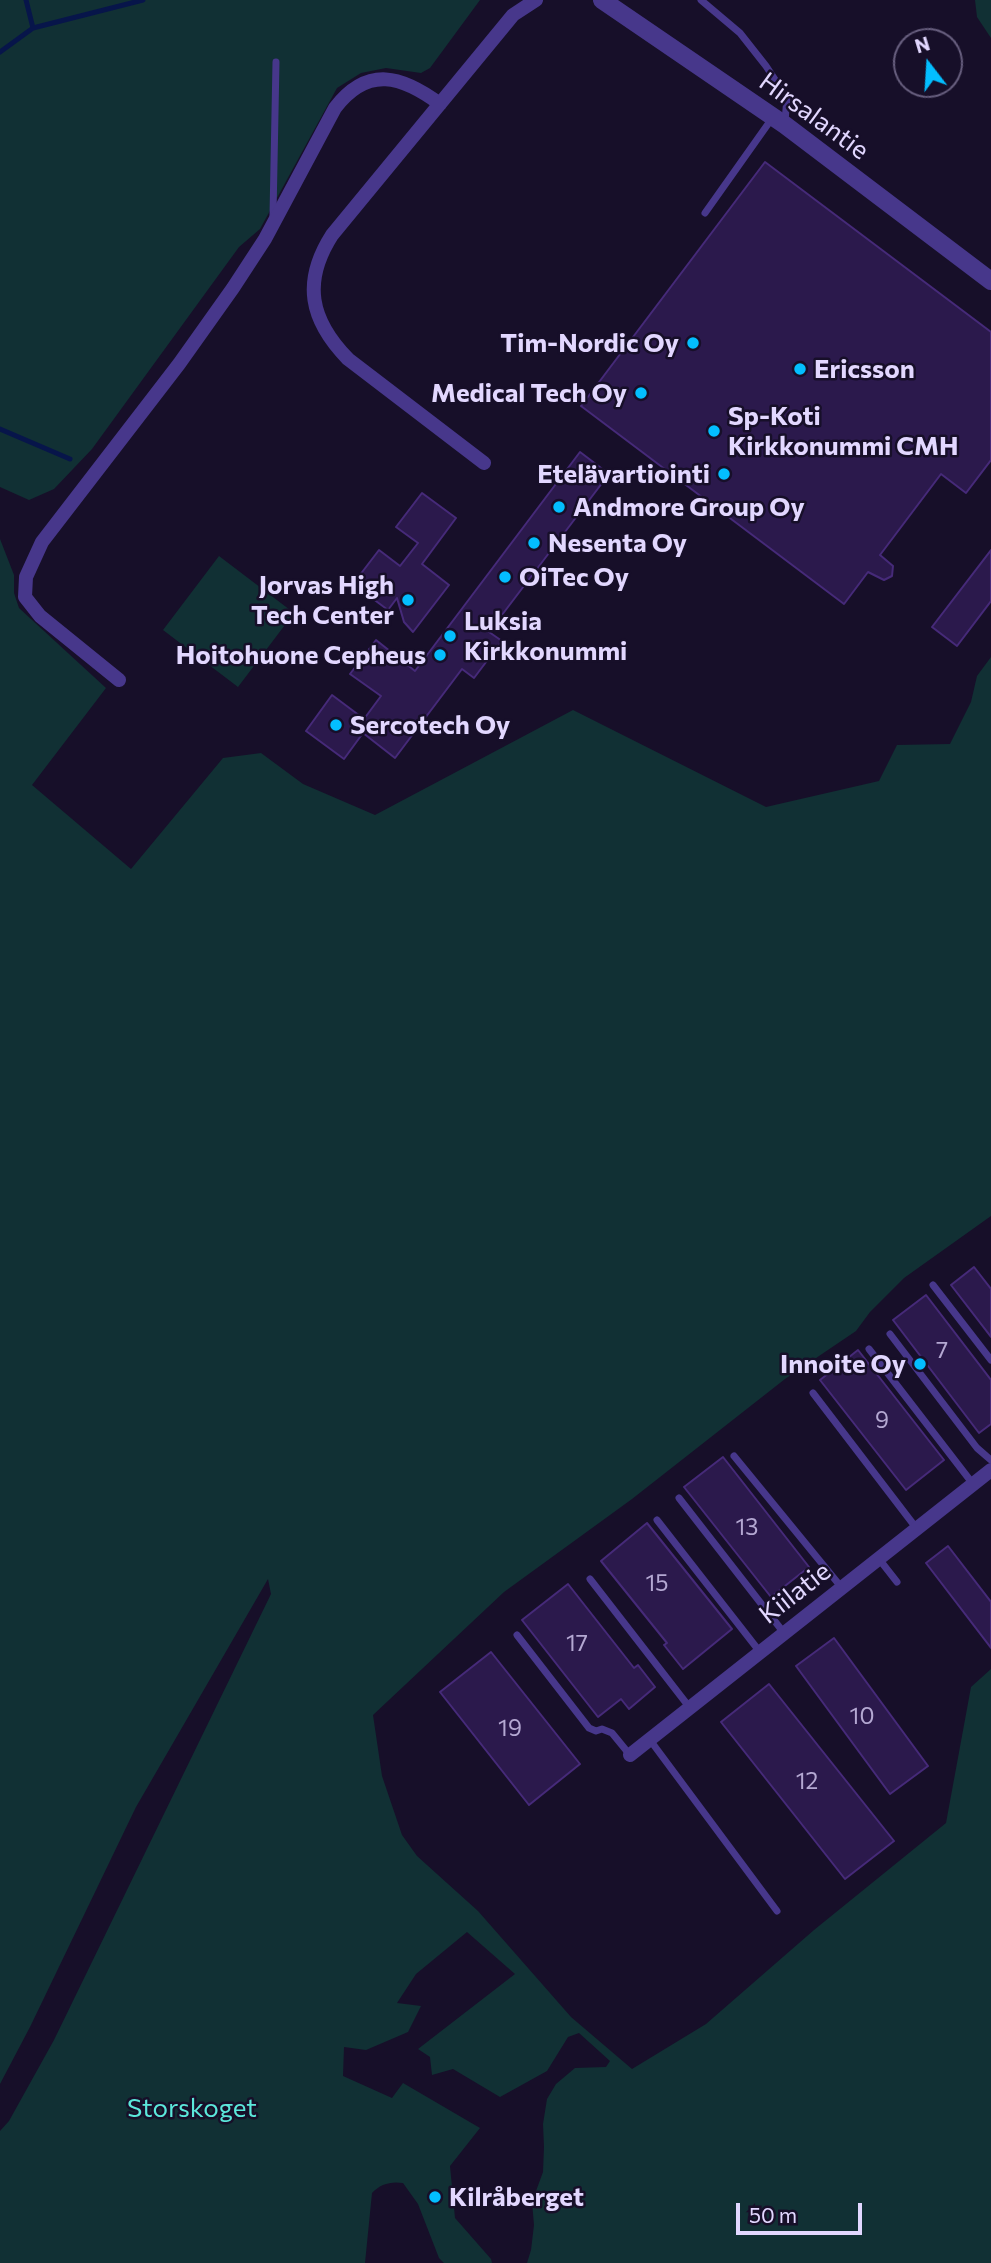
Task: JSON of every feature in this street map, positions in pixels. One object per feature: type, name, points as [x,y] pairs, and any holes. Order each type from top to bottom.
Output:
[{"type":"street","points":[[513,15],[518,0]]},
{"type":"street","points":[[484,463],[348,359],[330,341],[321,325],[315,304],[316,272],[325,245],[513,15],[536,0]]},
{"type":"street","name":"Hirsalantie","points":[[602,0],[779,121],[991,281]]},
{"type":"street","points":[[119,680],[40,616],[25,597],[26,577],[42,542],[179,364],[233,288],[273,223],[335,108],[345,95],[368,83],[391,79],[417,87],[440,104]]},
{"type":"street","name":"Kiilatie","points":[[630,1755],[991,1470]]},
{"type":"lane","points":[[701,0],[740,33],[787,98],[779,121],[705,213]]},
{"type":"lane","points":[[273,223],[276,62]]},
{"type":"lane","points":[[933,1285],[991,1360]]},
{"type":"lane","points":[[890,1334],[977,1448],[991,1460]]},
{"type":"lane","points":[[869,1349],[973,1484]]},
{"type":"lane","points":[[813,1393],[917,1529]]},
{"type":"lane","points":[[734,1456],[842,1588]]},
{"type":"lane","points":[[679,1498],[784,1633]]},
{"type":"lane","points":[[657,1520],[760,1652]]},
{"type":"lane","points":[[879,1558],[897,1582]]},
{"type":"lane","points":[[590,1579],[690,1708]]},
{"type":"lane","points":[[517,1635],[589,1728],[612,1732],[630,1755]]},
{"type":"lane","points":[[650,1740],[777,1911]]},
{"type":"green space","points":[[0,0],[480,0],[430,68],[421,73],[386,68],[361,73],[337,88],[260,229],[239,247],[92,449],[54,489],[29,500],[0,487]]},
{"type":"green space","points":[[975,0],[991,0],[991,38],[977,17]]},
{"type":"green space","name":"Storskoget","points":[[0,539],[14,575],[14,593],[19,608],[106,688],[32,785],[131,869],[223,758],[261,753],[303,784],[375,815],[573,710],[766,807],[879,781],[897,745],[950,744],[971,702],[977,676],[991,657],[991,1216],[904,1278],[870,1312],[856,1331],[785,1379],[632,1499],[504,1592],[373,1715],[382,1776],[402,1835],[417,1856],[478,1911],[571,2017],[632,2069],[706,2024],[814,1930],[946,1823],[971,1687],[991,1669],[991,2263],[527,2263],[534,2225],[532,2202],[543,2172],[543,2124],[547,2099],[556,2084],[575,2068],[606,2067],[610,2061],[579,2033],[568,2037],[547,2071],[500,2097],[453,2069],[432,2075],[430,2057],[418,2049],[515,1974],[467,1932],[416,1974],[397,2003],[421,2006],[408,2032],[366,2050],[344,2047],[343,2076],[392,2098],[403,2083],[480,2128],[450,2166],[455,2218],[492,2263],[444,2263],[439,2258],[418,2204],[403,2183],[394,2182],[382,2185],[372,2193],[365,2263],[0,2263],[0,2131],[9,2121],[54,2040],[271,1594],[268,1579],[136,1807],[0,2084]]},
{"type":"green space","points":[[219,556],[294,613],[238,687],[163,630]]},
{"type":"building","name":"Ericsson","points":[[765,162],[991,332],[991,460],[966,493],[941,474],[880,555],[893,566],[892,576],[884,580],[868,572],[844,604],[581,406]]},
{"type":"building","name":"Jorvas High Tech Center","points":[[580,452],[609,474],[489,632],[502,641],[474,678],[462,669],[395,758],[363,733],[344,759],[306,731],[332,695],[364,719],[381,696],[350,674],[376,640],[415,671]]},
{"type":"building","points":[[422,493],[456,518],[422,564],[449,585],[413,632],[404,622],[397,598],[388,610],[353,584],[379,550],[400,566],[418,543],[396,527]]},
{"type":"building","points":[[991,550],[991,601],[957,646],[932,627]]},
{"type":"building","points":[[974,1267],[991,1289],[991,1337],[951,1285]]},
{"type":"building","points":[[926,1295],[991,1380],[991,1424],[979,1433],[893,1320]]},
{"type":"building","points":[[858,1350],[944,1460],[906,1490],[820,1380]]},
{"type":"building","points":[[723,1457],[809,1567],[771,1597],[684,1487]]},
{"type":"building","points":[[647,1523],[732,1629],[683,1669],[664,1645],[667,1643],[601,1561]]},
{"type":"building","points":[[948,1546],[991,1602],[991,1648],[926,1563]]},
{"type":"building","points":[[568,1584],[634,1668],[638,1665],[655,1687],[629,1709],[621,1699],[598,1717],[522,1620]]},
{"type":"building","points":[[834,1638],[928,1766],[890,1794],[796,1666]]},
{"type":"building","points":[[491,1652],[580,1764],[529,1805],[440,1692]]},
{"type":"building","points":[[769,1684],[894,1841],[845,1879],[721,1722]]},
{"type":"waterway","points":[[26,0],[33,28]]},
{"type":"waterway","points":[[0,52],[33,28],[143,0]]},
{"type":"waterway","points":[[0,429],[70,459]]},
{"type":"place","name":"Tim-Nordic Oy","points":[[693,343]]},
{"type":"place","name":"Ericsson","points":[[800,369]]},
{"type":"place","name":"Medical Tech Oy","points":[[641,393]]},
{"type":"place","name":"Sp-Koti Kirkkonummi CMH","points":[[714,431]]},
{"type":"place","name":"Etelävartiointi","points":[[724,474]]},
{"type":"place","name":"Andmore Group Oy","points":[[559,507]]},
{"type":"place","name":"Nesenta Oy","points":[[534,543]]},
{"type":"place","name":"OiTec Oy","points":[[505,577]]},
{"type":"place","name":"Jorvas High Tech Center","points":[[408,600]]},
{"type":"place","name":"Luksia Kirkkonummi","points":[[450,636]]},
{"type":"place","name":"Hoitohuone Cepheus","points":[[440,655]]},
{"type":"place","name":"Sercotech Oy","points":[[336,725]]},
{"type":"place","name":"Innoite Oy","points":[[920,1364]]},
{"type":"place","name":"Kilråberget","points":[[435,2197]]}]
